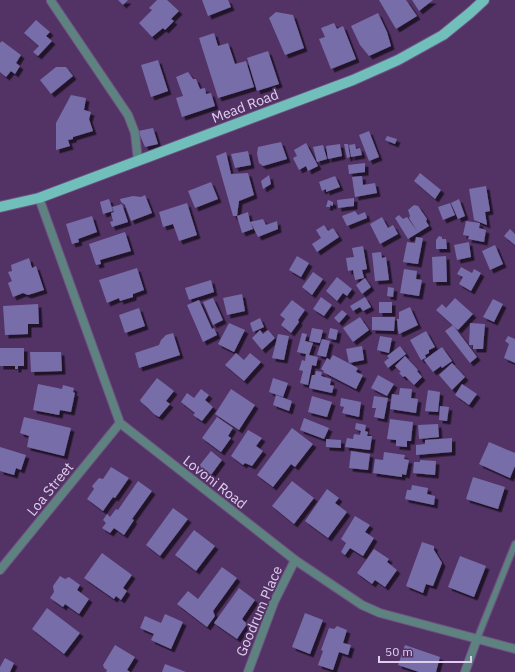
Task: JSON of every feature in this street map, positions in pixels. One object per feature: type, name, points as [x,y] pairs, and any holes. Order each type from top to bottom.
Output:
[{"type":"main road","name":"Mead Road","points":[[0,207],[39,198],[352,80],[398,60],[443,35],[484,0]]},
{"type":"street","points":[[51,1],[128,115],[135,133],[138,161]]},
{"type":"street","points":[[39,198],[120,424]]},
{"type":"street","name":"Lovoni Road","points":[[120,424],[295,560],[362,605],[380,613],[515,649]]},
{"type":"street","name":"Loa Street","points":[[0,570],[120,424]]},
{"type":"street","name":"Goodrum Place","points":[[248,672],[274,602],[295,560]]},
{"type":"street","points":[[465,672],[477,639]]},
{"type":"lane","points":[[477,639],[515,544]]},
{"type":"building","points":[[118,0],[128,0],[123,5]]},
{"type":"building","points":[[157,0],[167,0],[179,11],[171,19],[174,21],[165,30],[163,28],[152,37],[139,23],[152,10],[149,8]]},
{"type":"building","points":[[202,0],[228,0],[231,7],[208,16]]},
{"type":"building","points":[[379,0],[406,0],[417,16],[396,29]]},
{"type":"building","points":[[412,0],[433,0],[419,11]]},
{"type":"building","points":[[276,12],[293,15],[304,48],[285,55],[269,18]]},
{"type":"building","points":[[378,13],[387,32],[391,46],[369,56],[360,45],[351,26]]},
{"type":"building","points":[[36,20],[50,32],[46,36],[52,41],[38,56],[33,52],[39,46],[24,33]]},
{"type":"building","points":[[334,23],[337,29],[343,26],[356,59],[331,69],[319,39],[325,37],[321,28]]},
{"type":"building","points":[[214,33],[218,46],[228,43],[235,64],[246,61],[254,87],[218,98],[199,38]]},
{"type":"building","points":[[2,41],[21,55],[16,63],[20,66],[15,74],[11,71],[6,77],[0,72],[0,43]]},
{"type":"building","points":[[268,51],[279,84],[257,91],[247,58]]},
{"type":"building","points":[[158,60],[168,91],[151,97],[141,65]]},
{"type":"building","points":[[56,67],[66,67],[73,76],[51,94],[40,80]]},
{"type":"building","points":[[188,72],[193,79],[196,79],[200,89],[205,88],[206,94],[211,93],[215,106],[182,117],[176,98],[183,96],[176,77]]},
{"type":"building","points":[[71,95],[86,98],[84,110],[91,112],[89,119],[93,131],[73,137],[73,139],[68,140],[70,146],[56,150],[56,123]]},
{"type":"building","points":[[153,128],[158,144],[145,147],[138,131]]},
{"type":"building","points":[[369,131],[379,157],[369,161],[359,135]]},
{"type":"building","points":[[387,136],[397,139],[395,144],[385,140]]},
{"type":"building","points":[[281,142],[287,159],[263,166],[259,163],[257,154],[258,147]]},
{"type":"building","points":[[306,143],[318,166],[308,171],[306,166],[299,170],[293,158],[297,156],[294,150]]},
{"type":"building","points":[[340,144],[342,156],[328,159],[326,146]]},
{"type":"building","points":[[344,144],[348,144],[350,157],[347,158]]},
{"type":"building","points":[[355,144],[356,149],[360,148],[362,155],[351,157],[349,145]]},
{"type":"building","points":[[323,145],[327,159],[317,162],[313,147]]},
{"type":"building","points":[[248,151],[251,165],[235,168],[231,154]]},
{"type":"building","points":[[226,152],[231,174],[248,173],[254,195],[239,201],[237,216],[233,216],[216,156]]},
{"type":"building","points":[[365,163],[365,172],[349,174],[348,165]]},
{"type":"building","points":[[420,173],[441,190],[435,199],[414,181]]},
{"type":"building","points":[[269,175],[271,184],[263,189],[261,181]]},
{"type":"building","points":[[335,176],[340,187],[326,192],[326,189],[322,191],[319,182]]},
{"type":"building","points":[[362,176],[363,185],[375,183],[377,193],[355,197],[352,177]]},
{"type":"building","points":[[211,182],[218,199],[195,208],[188,191]]},
{"type":"building","points":[[486,186],[490,211],[485,212],[487,225],[474,220],[469,189]]},
{"type":"building","points":[[145,195],[152,213],[131,221],[125,205],[120,199],[133,196],[141,197]]},
{"type":"building","points":[[354,198],[354,206],[338,208],[337,200]]},
{"type":"building","points":[[109,199],[113,211],[103,214],[100,202]]},
{"type":"building","points":[[459,199],[465,216],[458,219],[451,203]]},
{"type":"building","points":[[328,200],[333,202],[333,206],[330,205],[330,207],[326,207]]},
{"type":"building","points":[[187,203],[197,235],[179,241],[173,224],[163,227],[159,212]]},
{"type":"building","points":[[450,203],[455,215],[443,220],[438,207]]},
{"type":"building","points":[[122,204],[128,222],[112,227],[110,222],[113,221],[111,213],[114,212],[112,207]]},
{"type":"building","points":[[414,205],[418,206],[427,219],[426,221],[429,226],[408,239],[395,218],[399,215],[403,219],[407,217],[417,231],[409,218],[410,216],[408,210]]},
{"type":"building","points":[[355,211],[358,215],[365,212],[367,218],[347,226],[342,216]]},
{"type":"building","points":[[248,212],[250,222],[263,219],[266,225],[277,221],[278,229],[258,237],[251,223],[253,229],[242,233],[237,216]]},
{"type":"building","points":[[92,216],[97,232],[78,239],[79,242],[72,244],[66,224]]},
{"type":"building","points":[[382,217],[388,228],[393,225],[398,234],[380,244],[370,224]]},
{"type":"building","points":[[466,221],[480,223],[479,228],[486,230],[484,242],[468,239],[469,236],[463,235]]},
{"type":"building","points":[[324,225],[328,231],[333,228],[339,237],[317,252],[312,244],[321,238],[316,230]]},
{"type":"building","points":[[510,229],[515,234],[515,245],[504,236]]},
{"type":"building","points":[[125,232],[131,251],[100,260],[101,264],[96,265],[89,244]]},
{"type":"building","points":[[439,236],[442,237],[442,239],[446,239],[447,249],[436,249],[436,240]]},
{"type":"building","points":[[416,237],[423,238],[418,264],[403,262],[407,242],[415,243]]},
{"type":"building","points":[[469,242],[471,257],[457,260],[454,245]]},
{"type":"building","points":[[495,245],[503,264],[490,270],[482,251]]},
{"type":"building","points":[[363,246],[367,269],[362,270],[364,278],[355,280],[353,270],[348,271],[346,258],[354,257],[352,248]]},
{"type":"building","points":[[381,252],[382,258],[386,257],[389,280],[375,281],[372,253]]},
{"type":"building","points":[[297,256],[309,263],[301,277],[289,270]]},
{"type":"building","points":[[446,256],[447,282],[433,282],[432,257]]},
{"type":"building","points":[[29,258],[32,268],[36,266],[44,290],[28,295],[23,293],[13,297],[8,283],[12,281],[8,272],[12,271],[11,265]]},
{"type":"building","points":[[461,267],[472,273],[474,269],[481,273],[471,291],[459,284],[463,277],[457,274]]},
{"type":"building","points":[[137,268],[144,290],[133,294],[133,297],[120,301],[119,298],[107,303],[99,280]]},
{"type":"building","points":[[404,269],[417,271],[416,279],[422,280],[419,296],[400,293]]},
{"type":"building","points":[[313,272],[323,279],[312,295],[302,287]]},
{"type":"building","points":[[337,277],[352,289],[347,296],[343,293],[337,301],[326,291]]},
{"type":"building","points":[[365,278],[371,287],[362,294],[356,285]]},
{"type":"building","points":[[211,280],[214,292],[189,300],[185,288]]},
{"type":"building","points":[[388,287],[394,288],[393,297],[387,296]]},
{"type":"building","points":[[242,294],[245,311],[227,315],[223,298]]},
{"type":"building","points":[[321,297],[332,305],[324,316],[313,309]]},
{"type":"building","points":[[365,297],[371,307],[363,311],[360,307],[353,311],[350,306]]},
{"type":"building","points":[[213,298],[223,320],[213,325],[203,302]]},
{"type":"building","points":[[455,298],[473,314],[458,330],[436,310],[442,304],[446,308]]},
{"type":"building","points":[[493,299],[503,304],[494,322],[483,317]]},
{"type":"building","points":[[199,300],[212,329],[214,328],[217,335],[203,342],[187,305]]},
{"type":"building","points":[[292,300],[305,310],[291,333],[281,325],[285,319],[280,315]]},
{"type":"building","points":[[379,302],[392,302],[392,313],[379,313]]},
{"type":"building","points":[[38,304],[39,324],[28,324],[28,334],[5,335],[3,306]]},
{"type":"building","points":[[410,307],[418,325],[399,334],[397,319],[399,319],[399,312]]},
{"type":"building","points":[[139,308],[145,326],[125,333],[119,315]]},
{"type":"building","points":[[342,310],[347,314],[339,323],[334,318]]},
{"type":"building","points":[[360,317],[369,330],[353,342],[343,328]]},
{"type":"building","points":[[372,317],[395,317],[394,331],[372,330]]},
{"type":"building","points":[[260,318],[264,327],[253,332],[250,323]]},
{"type":"building","points":[[229,323],[245,330],[234,352],[218,344]]},
{"type":"building","points":[[470,323],[485,324],[483,349],[473,349],[473,345],[469,345]]},
{"type":"building","points":[[453,325],[477,357],[470,363],[445,331]]},
{"type":"building","points":[[312,328],[323,330],[320,343],[309,341]]},
{"type":"building","points":[[330,328],[338,330],[336,340],[328,338]]},
{"type":"building","points":[[260,330],[263,334],[268,330],[275,338],[262,350],[252,338]]},
{"type":"building","points":[[426,331],[435,347],[429,350],[429,353],[425,355],[426,358],[421,360],[410,340]]},
{"type":"building","points":[[173,333],[180,355],[139,368],[135,353],[159,345],[161,340],[166,335]]},
{"type":"building","points":[[302,333],[307,334],[305,341],[313,343],[309,355],[318,357],[316,366],[312,365],[308,385],[300,383],[303,371],[299,370],[302,360],[305,361],[306,354],[297,352]]},
{"type":"building","points":[[278,334],[289,336],[284,360],[272,358]]},
{"type":"building","points":[[380,336],[392,338],[389,353],[377,350]]},
{"type":"building","points":[[508,336],[515,339],[515,363],[504,358],[509,344],[505,341]]},
{"type":"building","points":[[322,339],[330,341],[326,357],[317,355]]},
{"type":"building","points":[[362,346],[364,360],[349,363],[346,349]]},
{"type":"building","points":[[400,346],[406,354],[388,368],[384,362],[389,358],[387,356]]},
{"type":"building","points":[[442,347],[452,361],[433,372],[424,360]]},
{"type":"building","points":[[0,348],[24,348],[24,366],[18,366],[18,369],[15,369],[15,366],[0,366]]},
{"type":"building","points":[[30,352],[61,352],[62,371],[31,372]]},
{"type":"building","points":[[236,353],[244,360],[250,353],[261,362],[244,381],[225,365]]},
{"type":"building","points":[[333,355],[358,368],[356,372],[363,375],[356,389],[323,372],[324,371],[321,369],[327,358],[330,360]]},
{"type":"building","points":[[405,356],[418,370],[417,371],[422,377],[414,385],[405,376],[403,377],[399,373],[401,372],[395,366]]},
{"type":"building","points":[[452,363],[465,377],[452,390],[439,375]]},
{"type":"building","points":[[316,371],[322,372],[321,376],[331,379],[330,385],[334,386],[332,393],[309,388],[312,375],[315,375]]},
{"type":"building","points":[[378,375],[394,384],[387,396],[371,388]]},
{"type":"building","points":[[157,378],[174,391],[166,401],[170,404],[159,417],[140,400]]},
{"type":"building","points":[[273,378],[288,383],[283,397],[269,392]]},
{"type":"building","points":[[38,384],[62,389],[63,385],[74,388],[73,392],[75,393],[71,412],[60,410],[59,415],[33,410]]},
{"type":"building","points":[[462,384],[477,394],[469,405],[455,395]]},
{"type":"building","points":[[400,388],[412,389],[411,398],[418,399],[416,413],[390,409],[392,394],[399,395]]},
{"type":"building","points":[[201,389],[209,395],[205,400],[213,407],[202,421],[193,415],[195,413],[181,402],[187,393],[194,398]]},
{"type":"building","points":[[231,389],[255,405],[239,430],[215,414]]},
{"type":"building","points":[[428,390],[440,392],[438,412],[425,411]]},
{"type":"building","points":[[276,395],[292,401],[289,411],[273,405]]},
{"type":"building","points":[[312,396],[332,402],[327,417],[308,412]]},
{"type":"building","points":[[374,396],[388,398],[384,419],[374,417],[376,408],[372,408]]},
{"type":"building","points":[[341,398],[361,402],[359,417],[342,413],[344,407],[340,406]]},
{"type":"building","points":[[440,406],[449,407],[447,421],[439,420]]},
{"type":"building","points":[[24,417],[71,428],[64,456],[27,447],[29,436],[20,433]]},
{"type":"building","points":[[217,417],[233,428],[228,436],[231,438],[221,452],[202,438]]},
{"type":"building","points":[[304,418],[329,428],[324,439],[300,430]]},
{"type":"building","points":[[390,419],[413,422],[411,441],[407,441],[407,447],[396,446],[396,440],[387,439]]},
{"type":"building","points":[[356,423],[366,425],[365,431],[368,432],[367,436],[372,436],[370,450],[345,447],[347,438],[353,439],[354,434],[360,435],[361,431],[355,429]]},
{"type":"building","points":[[438,424],[439,437],[419,439],[418,425]]},
{"type":"building","points":[[292,428],[313,444],[295,467],[291,464],[273,487],[257,475]]},
{"type":"building","points":[[248,430],[262,438],[256,446],[263,451],[252,466],[245,463],[243,465],[231,456]]},
{"type":"building","points":[[452,438],[452,452],[416,455],[416,445],[425,444],[425,440]]},
{"type":"building","points":[[326,439],[341,440],[341,448],[326,447]]},
{"type":"building","points":[[489,442],[515,453],[515,466],[510,478],[479,464]]},
{"type":"building","points":[[0,447],[26,455],[21,470],[16,468],[14,475],[0,471]]},
{"type":"building","points":[[211,451],[222,460],[211,475],[199,466]]},
{"type":"building","points":[[351,451],[370,454],[368,470],[349,468]]},
{"type":"building","points":[[384,452],[405,455],[404,459],[409,460],[406,475],[402,474],[402,477],[373,473],[375,459],[383,460]]},
{"type":"building","points":[[420,460],[436,461],[435,475],[413,473],[414,462],[420,462]]},
{"type":"building","points":[[111,467],[129,478],[115,498],[113,497],[103,511],[87,499],[94,489],[92,486],[99,478],[103,479]]},
{"type":"building","points":[[473,477],[505,487],[498,509],[466,499]]},
{"type":"building","points":[[138,481],[152,491],[132,519],[134,520],[124,535],[114,528],[110,533],[102,528],[106,523],[103,520],[107,514],[110,517],[116,509],[118,510]]},
{"type":"building","points":[[292,481],[314,498],[294,524],[272,506]]},
{"type":"building","points":[[412,485],[428,488],[427,494],[435,496],[434,505],[405,499],[407,490],[411,490]]},
{"type":"building","points":[[327,489],[339,498],[335,503],[347,512],[328,538],[305,521]]},
{"type":"building","points":[[173,508],[188,519],[160,556],[146,545]]},
{"type":"building","points":[[355,516],[370,525],[365,532],[374,538],[363,556],[350,548],[345,555],[341,552],[346,543],[341,539]]},
{"type":"building","points":[[194,530],[215,546],[196,571],[175,555]]},
{"type":"building","points":[[422,542],[434,546],[434,550],[442,563],[433,586],[426,584],[423,593],[406,586]]},
{"type":"building","points":[[374,549],[389,559],[387,562],[397,570],[385,587],[375,580],[372,584],[357,573]]},
{"type":"building","points":[[102,553],[132,575],[123,588],[127,591],[121,600],[116,596],[114,599],[84,578]]},
{"type":"building","points":[[460,556],[486,566],[474,597],[448,587]]},
{"type":"building","points":[[222,567],[237,578],[213,611],[215,616],[207,627],[177,604],[188,591],[198,599]]},
{"type":"building","points":[[60,576],[65,579],[69,577],[80,585],[77,590],[89,599],[79,614],[65,604],[63,607],[50,598],[54,592],[53,586]]},
{"type":"building","points":[[239,588],[255,600],[242,619],[247,624],[237,639],[214,623]]},
{"type":"building","points":[[47,608],[80,633],[64,654],[32,629]]},
{"type":"building","points":[[305,613],[323,620],[310,654],[292,647]]},
{"type":"building","points":[[165,614],[183,622],[171,649],[151,640],[154,634],[140,628],[145,616],[161,623]]},
{"type":"building","points":[[337,626],[347,630],[343,643],[351,645],[348,655],[339,652],[333,670],[318,665],[323,651],[321,650],[329,628],[334,629]]},
{"type":"building","points":[[115,645],[135,657],[127,670],[130,672],[106,672],[107,670],[103,665]]},
{"type":"building","points":[[405,645],[440,657],[436,672],[419,672],[398,665]]},
{"type":"building","points":[[5,658],[14,663],[10,672],[0,672],[0,667]]},
{"type":"building","points":[[165,664],[186,672],[162,672]]}]
